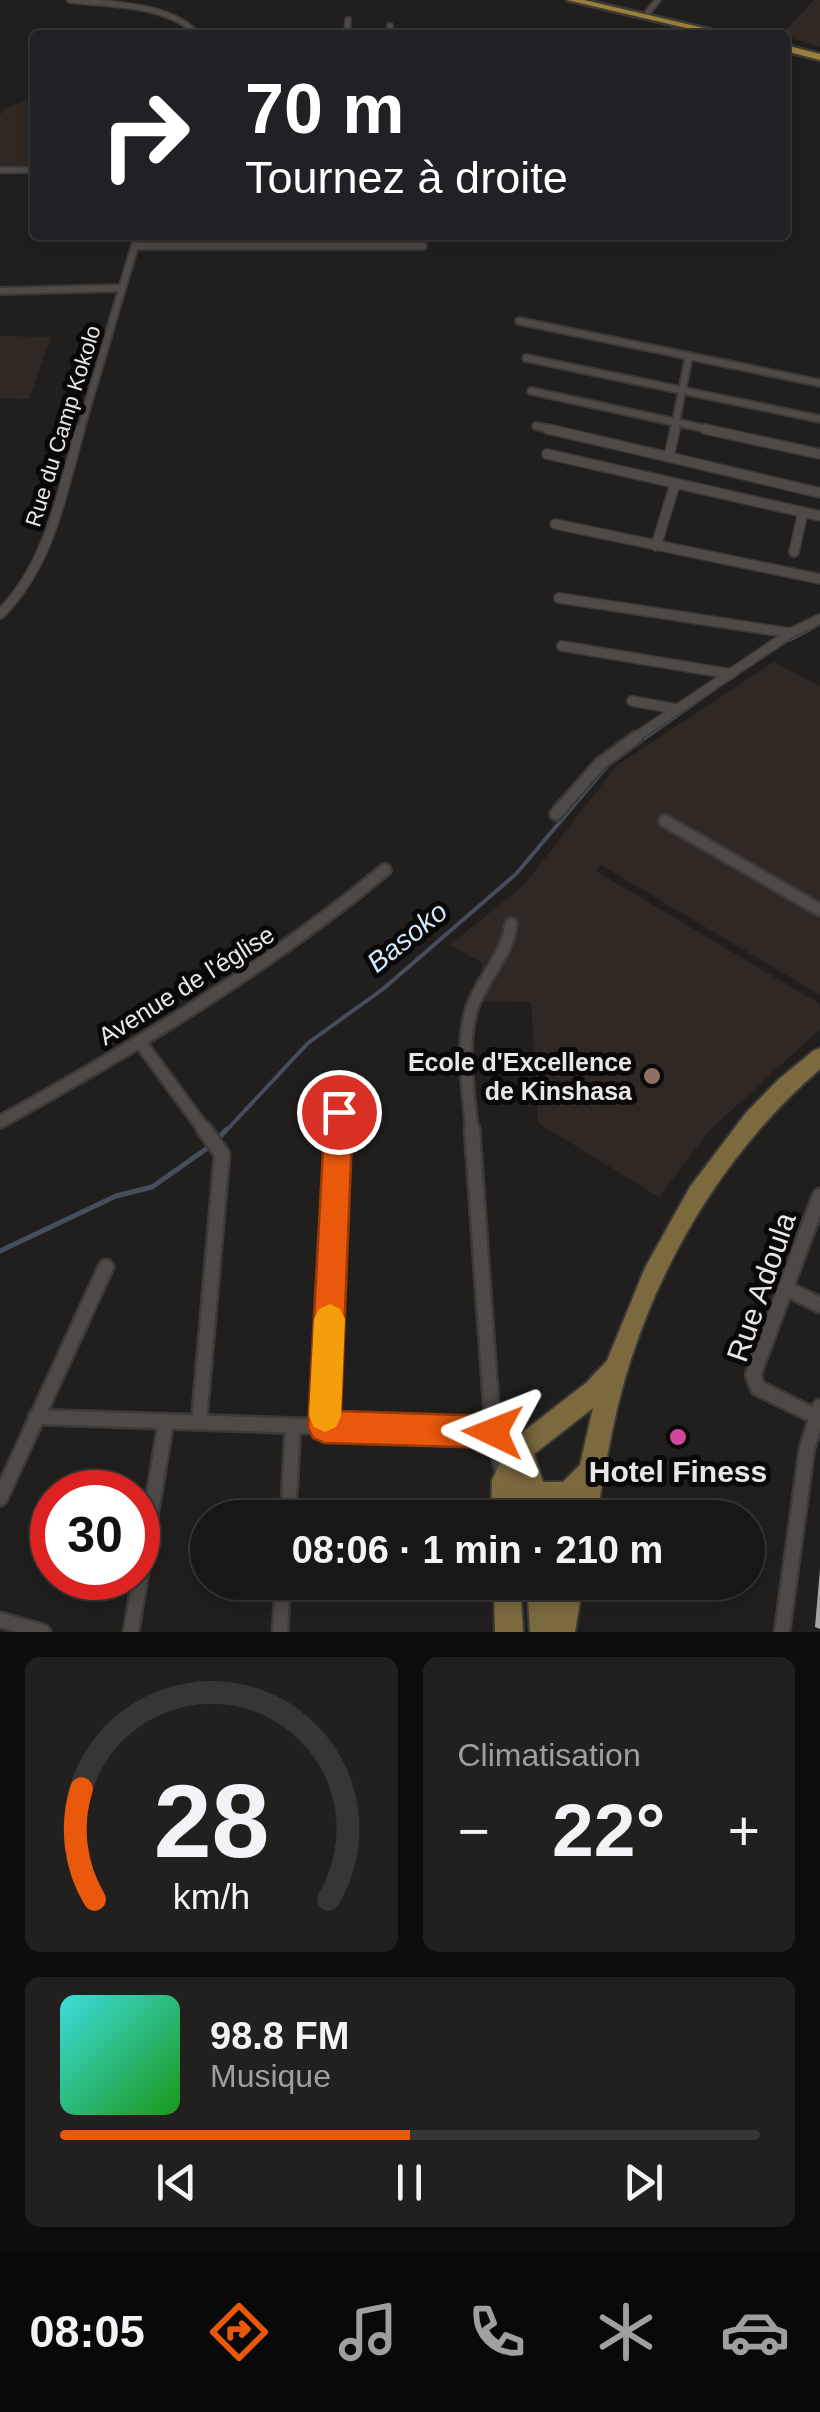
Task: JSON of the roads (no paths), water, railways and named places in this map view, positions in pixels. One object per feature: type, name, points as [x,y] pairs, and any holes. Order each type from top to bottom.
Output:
[{"type":"highway","points":[[572,0],[707,30]]},
{"type":"highway","points":[[590,0],[725,30]]},
{"type":"highway","points":[[790,47],[820,55]]},
{"type":"main road","points":[[586,1500],[618,1362],[666,1251],[707,1184],[753,1123],[820,1057]]},
{"type":"main road","points":[[504,1500],[504,1480],[528,1438],[592,1397],[618,1362]]},
{"type":"main road","points":[[519,1451],[532,1500]]},
{"type":"main road","points":[[549,1500],[570,1494],[582,1485],[594,1460]]},
{"type":"main road","points":[[504,1480],[527,1500]]},
{"type":"main road","points":[[508,1600],[509,1632]]},
{"type":"main road","points":[[541,1600],[544,1632]]},
{"type":"main road","points":[[561,1632],[567,1600]]},
{"type":"street","points":[[70,0],[174,17],[194,30]]},
{"type":"street","points":[[648,12],[658,0]]},
{"type":"street","points":[[347,30],[348,20]]},
{"type":"street","points":[[0,170],[30,170]]},
{"type":"street","name":"Rue du Camp Kokolo","points":[[0,614],[22,592],[43,555],[137,240]]},
{"type":"street","points":[[282,246],[283,240]]},
{"type":"street","points":[[314,246],[315,240]]},
{"type":"street","points":[[135,246],[423,246]]},
{"type":"street","points":[[0,291],[122,288]]},
{"type":"street","points":[[520,321],[820,382]]},
{"type":"street","points":[[670,457],[689,356]]},
{"type":"street","points":[[526,358],[820,419]]},
{"type":"street","points":[[530,391],[820,454]]},
{"type":"street","points":[[536,426],[820,493]]},
{"type":"street","points":[[547,454],[820,516]]},
{"type":"street","points":[[656,546],[675,484]]},
{"type":"street","points":[[794,552],[802,512]]},
{"type":"street","points":[[555,524],[820,579]]},
{"type":"street","points":[[559,598],[791,633]]},
{"type":"street","points":[[556,814],[600,764],[791,633],[820,619]]},
{"type":"street","points":[[562,646],[730,674]]},
{"type":"street","points":[[632,702],[676,709]]},
{"type":"street","points":[[664,821],[820,910]]},
{"type":"street","name":"Avenue de l'église","points":[[0,1122],[140,1042],[318,928],[385,870]]},
{"type":"street","points":[[504,1480],[493,1432],[467,1059],[468,1023],[475,1000],[492,976],[512,924]]},
{"type":"street","points":[[140,1042],[222,1154],[199,1422]]},
{"type":"street","points":[[324,1427],[339,1112]]},
{"type":"street","name":"Rue Adoula","points":[[818,1412],[754,1382],[753,1375],[820,1196]]},
{"type":"street","points":[[0,1498],[106,1267]]},
{"type":"street","points":[[784,1288],[820,1305]]},
{"type":"street","points":[[782,1632],[806,1448],[818,1412]]},
{"type":"street","points":[[36,1417],[493,1432],[512,1442],[519,1451]]},
{"type":"street","points":[[131,1632],[166,1422]]},
{"type":"street","points":[[289,1500],[293,1426]]},
{"type":"street","points":[[280,1632],[283,1600]]},
{"type":"street","points":[[0,1620],[43,1632]]},
{"type":"waterway","name":"Basoko","points":[[789,640],[816,626]]},
{"type":"waterway","name":"Basoko","points":[[636,744],[710,692]]},
{"type":"waterway","name":"Basoko","points":[[225,1132],[308,1043],[383,989],[516,874],[608,765]]},
{"type":"waterway","name":"Basoko","points":[[216,1141],[227,1129]]},
{"type":"waterway","name":"Basoko","points":[[0,1251],[116,1196],[152,1187],[209,1147]]},
{"type":"place","name":"Ecole d'Excellence de Kinshasa","points":[[652,1076]]},
{"type":"place","name":"Hotel Finess","points":[[678,1437]]}]
